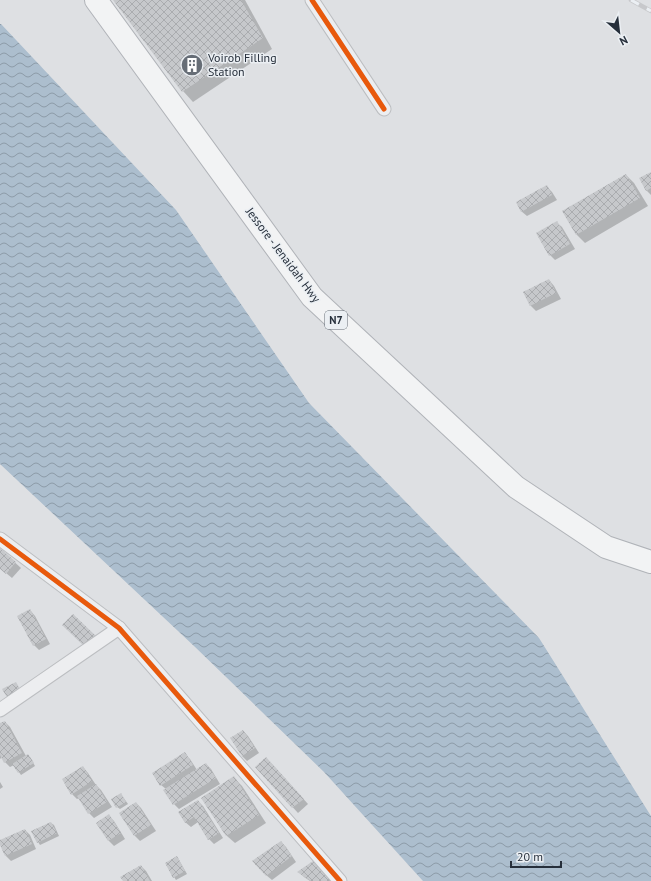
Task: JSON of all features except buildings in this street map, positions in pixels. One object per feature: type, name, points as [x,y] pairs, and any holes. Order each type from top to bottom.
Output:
[{"type":"highway","name":"Jessore - Jenaidah Hwy","points":[[96,0],[312,297],[516,487],[606,547],[651,562]]},
{"type":"street","points":[[312,0],[384,109]]},
{"type":"street","points":[[0,539],[119,628],[340,881]]},
{"type":"street","points":[[0,710],[119,628]]},
{"type":"water","points":[[0,24],[176,210],[309,403],[539,638],[651,816],[651,881],[423,881],[324,772],[194,646],[0,464]]},
{"type":"railway","points":[[631,0],[651,11]]},
{"type":"cycle path","points":[[312,0],[384,109]]},
{"type":"cycle path","points":[[0,539],[119,628],[340,881]]},
{"type":"place","name":"Voirob Filling Station","points":[[192,65]]}]
